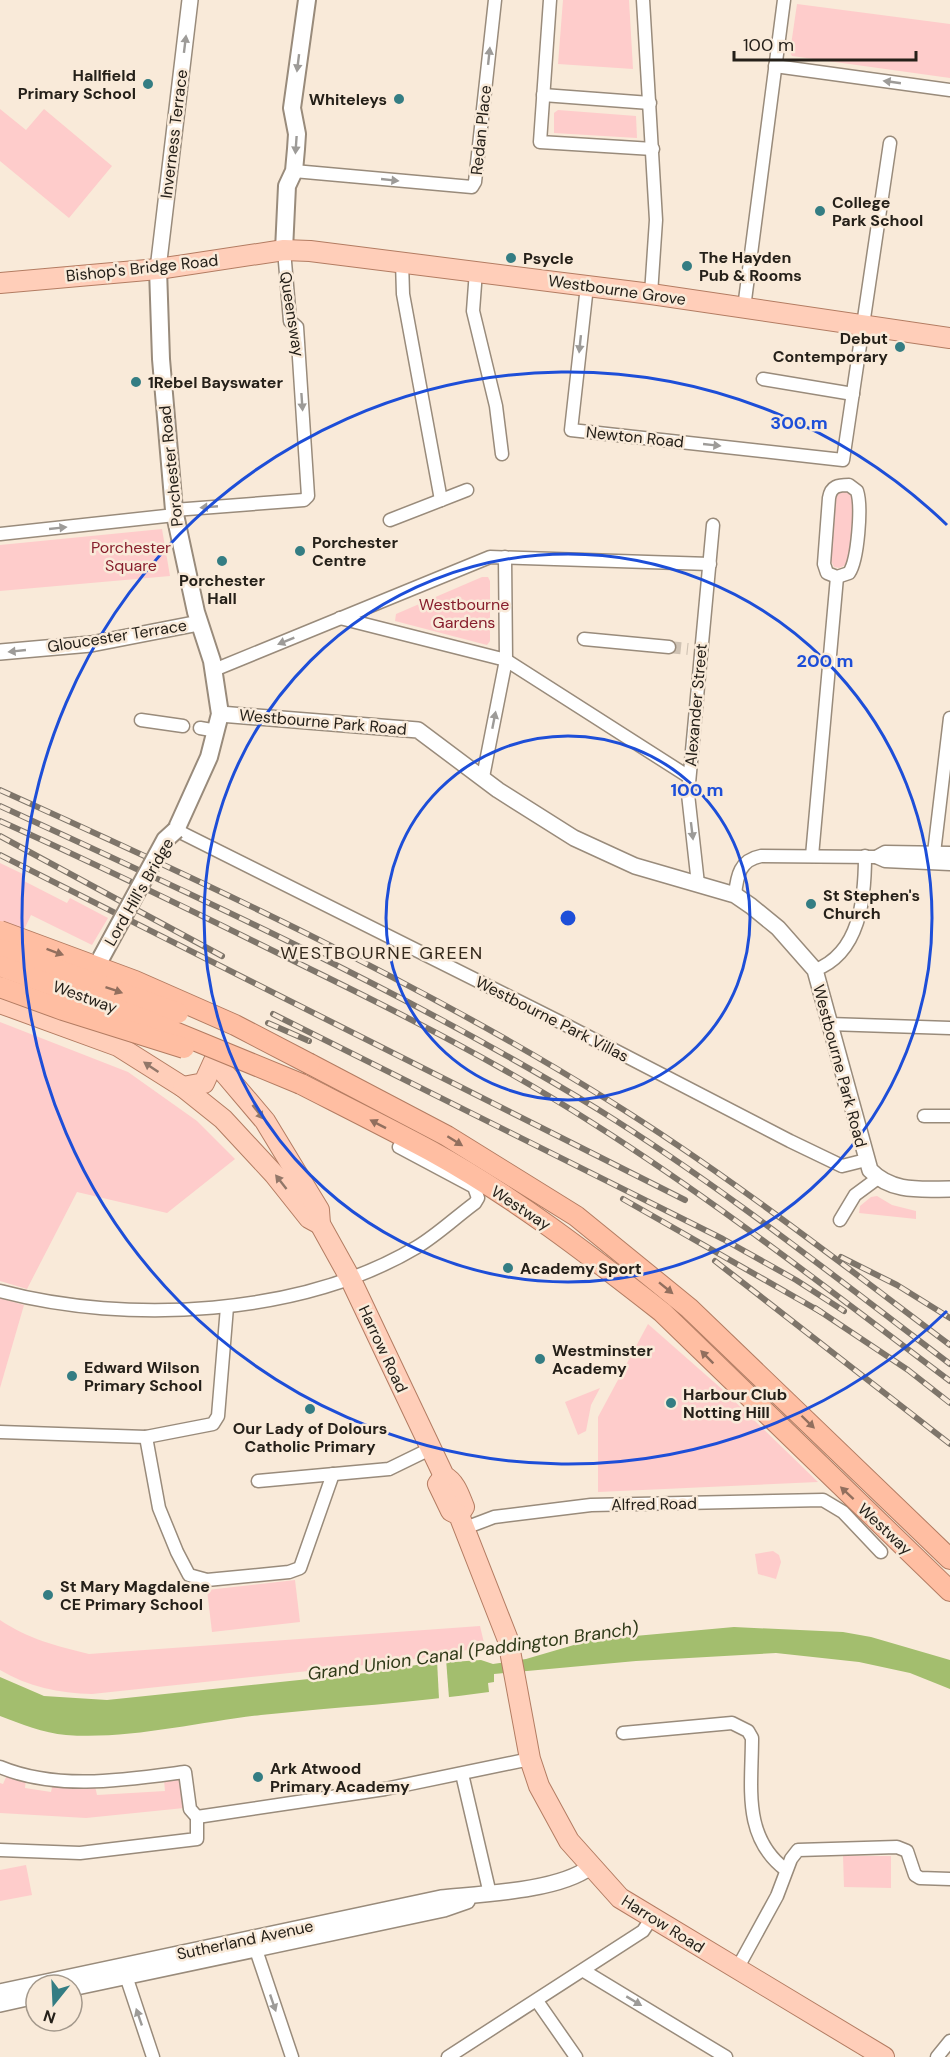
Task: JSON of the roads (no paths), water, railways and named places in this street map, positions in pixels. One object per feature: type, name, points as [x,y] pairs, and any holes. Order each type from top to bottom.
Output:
[{"type":"highway","points":[[0,931],[135,981],[235,1024],[310,1064]]},
{"type":"highway","name":"Westway","points":[[0,950],[171,1010],[310,1064],[447,1136],[576,1216],[689,1308],[950,1559]]},
{"type":"highway","name":"Westway","points":[[0,966],[143,1019],[301,1084],[432,1152],[501,1194],[611,1272],[662,1312],[950,1591]]},
{"type":"highway","points":[[0,987],[63,1010],[301,1084]]},
{"type":"main road","name":"Queensway","points":[[284,250],[287,186],[294,171],[297,134],[292,108],[307,0]]},
{"type":"main road","name":"Bishop's Bridge Road","points":[[0,283],[158,269],[284,250]]},
{"type":"main road","name":"Westbourne Grove","points":[[284,250],[402,261],[651,294],[950,338]]},
{"type":"main road","name":"Porchester Road","points":[[158,269],[160,339],[175,512],[199,623],[214,670],[219,722],[200,779],[176,830]]},
{"type":"main road","name":"Lord Hill's Bridge","points":[[106,960],[174,844],[176,830]]},
{"type":"main road","name":"Harrow Road","points":[[0,1002],[118,1046]]},
{"type":"main road","name":"Harrow Road","points":[[89,1026],[183,1087],[223,1119],[274,1174],[309,1218],[320,1224]]},
{"type":"main road","name":"Harrow Road","points":[[183,1087],[204,1083],[217,1064],[265,1121],[319,1210],[320,1224],[350,1278],[430,1449],[444,1476],[452,1481],[462,1501],[464,1507],[462,1522],[510,1648],[530,1759],[551,1811],[568,1841],[620,1898],[651,1919],[884,2057]]},
{"type":"street","name":"Inverness Terrace","points":[[158,269],[190,0]]},
{"type":"street","name":"Redan Place","points":[[294,171],[332,173],[469,189],[474,185],[495,0]]},
{"type":"street","points":[[550,0],[540,142],[653,149]]},
{"type":"street","points":[[643,0],[656,220],[651,294]]},
{"type":"street","points":[[744,309],[784,0]]},
{"type":"street","points":[[775,66],[950,90]]},
{"type":"street","points":[[543,95],[650,103]]},
{"type":"street","points":[[763,379],[853,394],[890,143]]},
{"type":"street","name":"Queensway","points":[[175,512],[304,500],[308,495],[297,327],[290,321],[284,250]]},
{"type":"street","points":[[402,261],[403,294],[440,495]]},
{"type":"street","points":[[476,271],[472,311],[496,406],[502,454]]},
{"type":"street","name":"Newton Road","points":[[586,286],[571,430],[843,460],[853,394]]},
{"type":"street","points":[[849,485],[857,491],[860,502],[854,560],[849,573],[837,577],[827,573],[824,564],[829,498],[832,489],[849,485]]},
{"type":"street","points":[[390,520],[440,495],[468,490]]},
{"type":"street","points":[[0,534],[175,512]]},
{"type":"street","name":"Alexander Street","points":[[698,884],[688,794],[713,525]]},
{"type":"street","points":[[214,670],[490,557],[710,564]]},
{"type":"street","points":[[483,777],[506,660],[505,557]]},
{"type":"street","points":[[812,856],[837,577]]},
{"type":"street","points":[[340,618],[506,660],[689,777]]},
{"type":"street","name":"Gloucester Terrace","points":[[0,652],[91,644],[199,623]]},
{"type":"street","points":[[584,639],[669,647]]},
{"type":"street","points":[[688,649],[701,650]]},
{"type":"street","points":[[934,853],[950,718]]},
{"type":"street","points":[[141,720],[183,726]]},
{"type":"street","points":[[200,728],[219,722]]},
{"type":"street","name":"Westbourne Park Road","points":[[219,722],[418,730],[554,826],[605,854],[664,876],[735,895],[778,928],[814,970],[866,1160],[878,1178]]},
{"type":"street","name":"Westbourne Park Villas","points":[[176,830],[842,1166],[866,1160]]},
{"type":"street","points":[[870,857],[885,852],[950,853]]},
{"type":"street","points":[[814,970],[835,960],[856,925],[870,857]]},
{"type":"street","points":[[735,895],[741,867],[750,858],[870,857],[885,861],[950,864]]},
{"type":"street","points":[[829,1024],[950,1028]]},
{"type":"street","points":[[924,1116],[950,1116]]},
{"type":"street","points":[[0,1291],[43,1301],[154,1311],[227,1307],[332,1285],[417,1247],[475,1203],[478,1198],[474,1187],[399,1147]]},
{"type":"street","points":[[840,1220],[855,1195],[878,1178],[906,1189],[950,1189]]},
{"type":"street","points":[[0,1432],[146,1437],[207,1426],[216,1420],[227,1307]]},
{"type":"street","points":[[146,1437],[159,1508],[189,1575],[196,1578],[207,1580],[289,1572],[300,1568],[333,1474]]},
{"type":"street","points":[[258,1481],[389,1469],[430,1449]]},
{"type":"street","name":"Alfred Road","points":[[462,1522],[591,1505],[823,1500],[843,1512],[881,1551]]},
{"type":"street","points":[[623,1733],[732,1723],[748,1731],[752,1738],[752,1810],[757,1834],[769,1857],[786,1870]]},
{"type":"street","points":[[197,1817],[350,1795],[530,1759]]},
{"type":"street","points":[[0,1767],[32,1776],[70,1781],[113,1780],[185,1772],[190,1809],[197,1817],[197,1839],[80,1853],[0,1850]]},
{"type":"street","points":[[462,1774],[490,1894]]},
{"type":"street","points":[[737,1969],[777,1896],[786,1870],[798,1850],[884,1846],[907,1851],[912,1872],[920,1878],[950,1880]]},
{"type":"street","name":"Sutherland Avenue","points":[[0,1992],[124,1971],[444,1909],[490,1894],[562,1881],[580,1874],[590,1866]]},
{"type":"street","points":[[448,2057],[643,1931],[651,1919]]},
{"type":"street","points":[[254,1944],[292,2057]]},
{"type":"street","points":[[124,1971],[153,2057]]},
{"type":"street","name":"Sutherland Avenue","points":[[84,1984],[124,1971]]},
{"type":"street","points":[[584,1971],[726,2057]]},
{"type":"street","points":[[0,2004],[24,1999]]},
{"type":"street","points":[[537,2001],[576,2057]]},
{"type":"street","points":[[937,2057],[950,2041]]},
{"type":"tunnel","points":[[669,647],[688,649]]},
{"type":"railway","points":[[0,790],[309,935],[462,1014],[536,1056],[696,1158],[782,1219],[950,1345]]},
{"type":"railway","points":[[0,806],[304,949],[527,1067],[599,1110],[689,1170],[777,1233],[950,1364]]},
{"type":"railway","points":[[0,821],[343,985],[524,1081],[594,1124],[685,1185],[950,1381]]},
{"type":"railway","points":[[0,836],[222,956]]},
{"type":"railway","points":[[0,855],[685,1200]]},
{"type":"railway","points":[[273,1014],[723,1239],[796,1280],[844,1311]]},
{"type":"railway","points":[[268,1023],[309,1041]]},
{"type":"railway","points":[[623,1199],[821,1312]]},
{"type":"railway","points":[[841,1257],[897,1285],[950,1318]]},
{"type":"railway","points":[[715,1261],[950,1444]]},
{"type":"railway","points":[[815,1308],[908,1370],[950,1403]]},
{"type":"place","name":"Hallfield Primary School","points":[[148,84]]},
{"type":"place","name":"Whiteleys","points":[[399,99]]},
{"type":"place","name":"College Park School","points":[[820,211]]},
{"type":"place","name":"Psycle","points":[[511,258]]},
{"type":"place","name":"The Hayden Pub & Rooms","points":[[687,266]]},
{"type":"place","name":"Debut Contemporary","points":[[900,347]]},
{"type":"place","name":"1Rebel Bayswater","points":[[136,382]]},
{"type":"place","name":"Porchester Centre","points":[[300,551]]},
{"type":"place","name":"Porchester Hall","points":[[222,561]]},
{"type":"place","name":"St Stephen's Church","points":[[811,904]]},
{"type":"place","name":"Academy Sport","points":[[508,1268]]},
{"type":"place","name":"Westminster Academy","points":[[540,1359]]},
{"type":"place","name":"Edward Wilson Primary School","points":[[72,1376]]},
{"type":"place","name":"Harbour Club Notting Hill","points":[[671,1403]]},
{"type":"place","name":"Our Lady of Dolours Catholic Primary","points":[[310,1409]]},
{"type":"place","name":"St Mary Magdalene CE Primary School","points":[[48,1595]]},
{"type":"place","name":"Ark Atwood Primary Academy","points":[[258,1777]]},
{"type":"district","name":"WESTBOURNE GREEN","points":[[382,953]]},
{"type":"park label","name":"Porchester Square","points":[[131,556]]},
{"type":"park label","name":"Westbourne Gardens","points":[[464,613]]},
{"type":"water label","name":"Grand Union Canal (Paddington Branch)","points":[[473,1651]]}]
